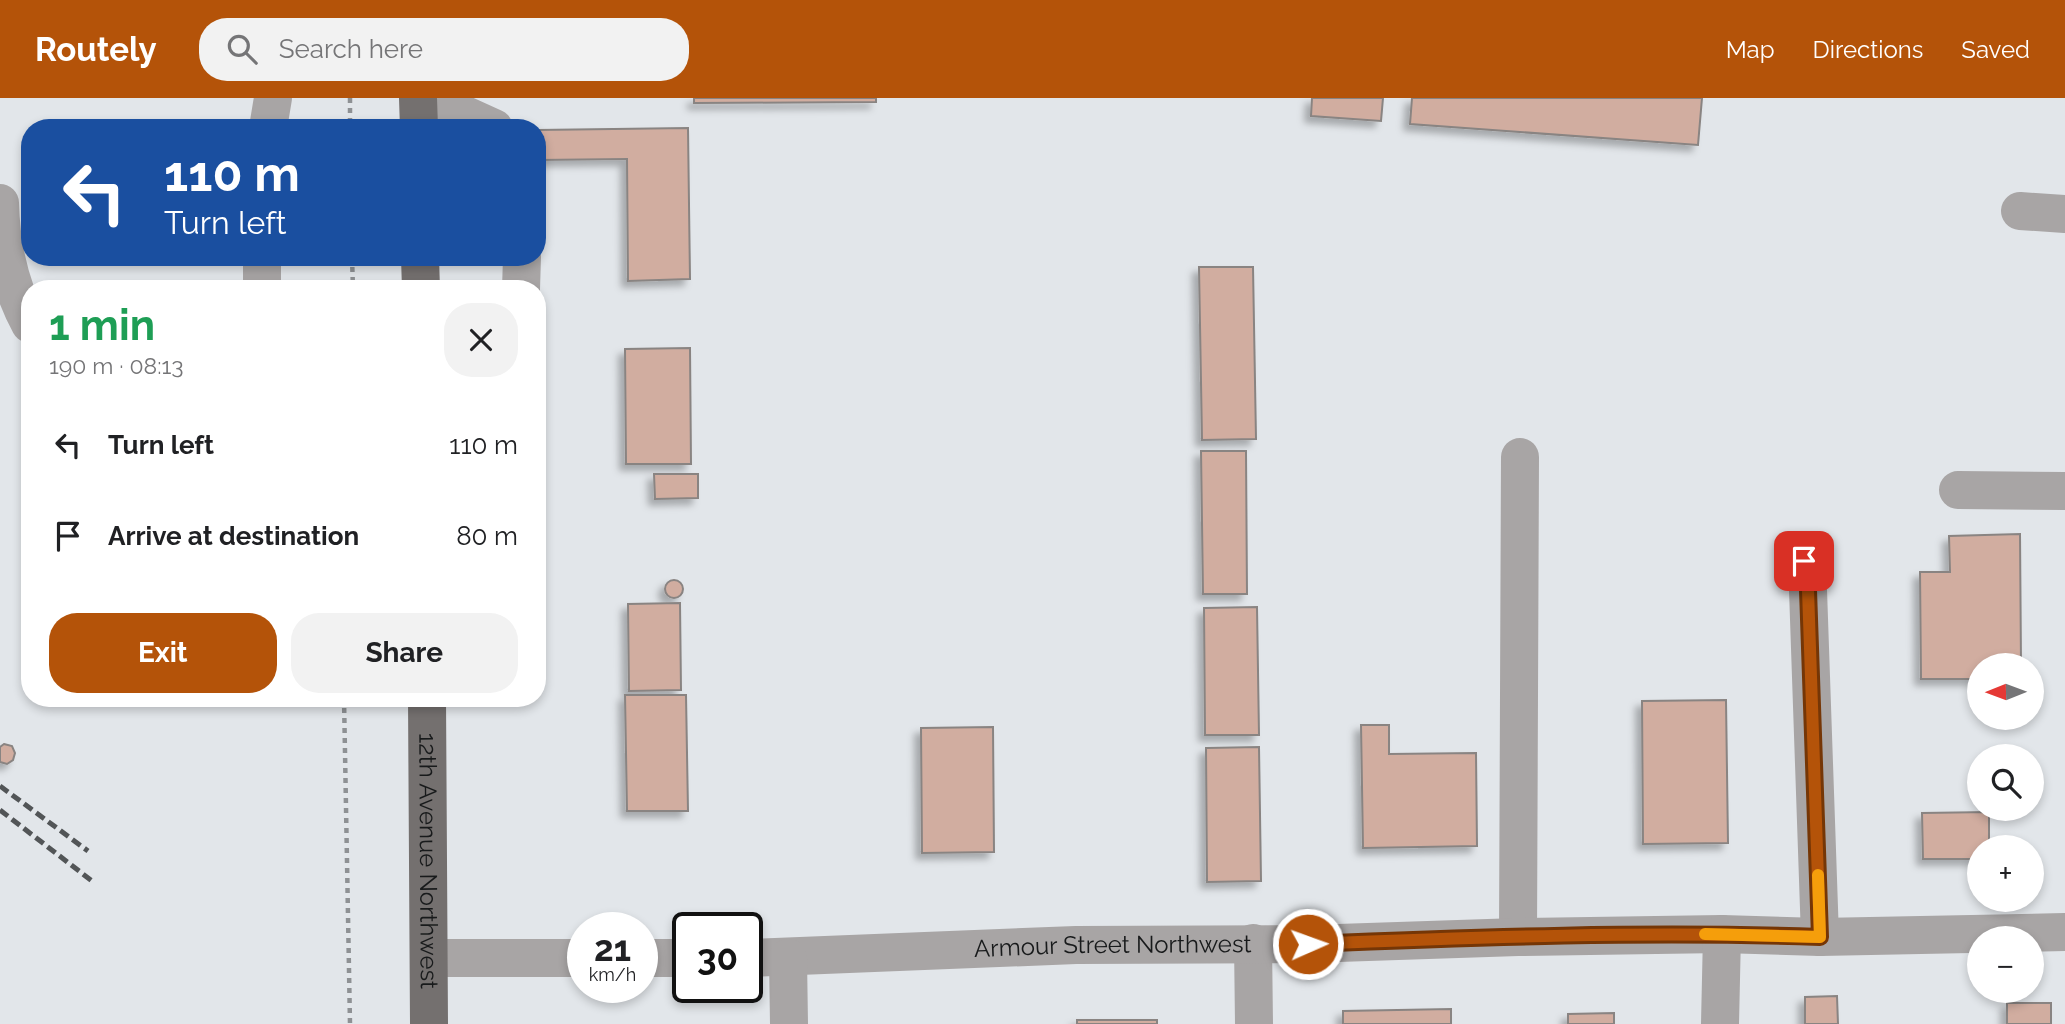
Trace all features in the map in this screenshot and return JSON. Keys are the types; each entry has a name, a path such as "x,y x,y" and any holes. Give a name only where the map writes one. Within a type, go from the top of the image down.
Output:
{"main road":[{"name":"12th Avenue Northwest","path":"427,707 429,1024"}],"street":[{"path":"270,119 273,98"},
{"path":"419,114 463,114 474,119"},
{"path":"0,203 1,236 21,308"},
{"path":"2020,212 2065,214"},
{"path":"1518,937 1520,457"},
{"path":"1958,490 2065,491"},
{"path":"1804,561 1808,590 1820,937"},
{"name":"Armour Street Northwest","path":"763,958 1076,945 1308,944 1722,934 1820,937 2065,932"},
{"path":"1720,1024 1722,934"},
{"path":"1253,943 1254,1024"},
{"path":"430,958 567,958"},
{"path":"788,958 789,1024"}],"path":[{"path":"350,98 350,119"},
{"path":"344,707 350,1024"}],"building":[{"path":"694,98 876,98 876,102 694,103"},
{"path":"1312,98 1383,98 1381,121 1311,116"},
{"path":"1412,98 1702,98 1698,145 1410,124"},
{"path":"688,128 690,279 628,281 627,159 546,160 546,130"},
{"path":"1199,267 1253,267 1256,439 1202,440"},
{"path":"690,348 691,464 626,464 625,349"},
{"path":"1201,451 1246,451 1247,594 1203,594"},
{"path":"654,474 698,474 698,498 655,499"},
{"path":"2020,534 2021,653 1967,653 1967,679 1921,679 1920,572 1950,572 1949,536"},
{"path":"674,580 680,583 683,589 680,595 674,598 668,595 665,589 668,583"},
{"path":"680,603 681,690 629,691 628,604"},
{"path":"1257,607 1259,735 1205,735 1204,608"},
{"path":"625,695 686,695 688,811 627,811"},
{"path":"1726,700 1728,843 1643,844 1642,701"},
{"path":"1361,725 1389,725 1389,754 1476,753 1477,846 1363,848"},
{"path":"993,727 994,852 922,853 921,728"},
{"path":"4,744 12,746 15,753 13,760 7,764 0,762 0,747"},
{"path":"1259,747 1261,881 1207,882 1206,748"},
{"path":"1967,812 1967,821 1989,821 1989,835 1967,835 1967,859 1923,859 1922,813"},
{"path":"1837,996 1838,1024 1805,1024 1805,997"},
{"path":"2007,1003 2051,1003 2051,1024 2007,1024"},
{"path":"1451,1009 1451,1024 1343,1024 1343,1011"},
{"path":"1614,1013 1614,1024 1568,1024 1568,1014"},
{"path":"1077,1020 1157,1020 1157,1024 1077,1024"}],"railway":[{"path":"0,786 88,851"},
{"path":"0,810 92,881"}],"slow traffic":[{"path":"1705,934 1820,937 1818,875"}],"route":[{"path":"1308,944 1722,934 1820,937 1808,590 1804,561"}]}
